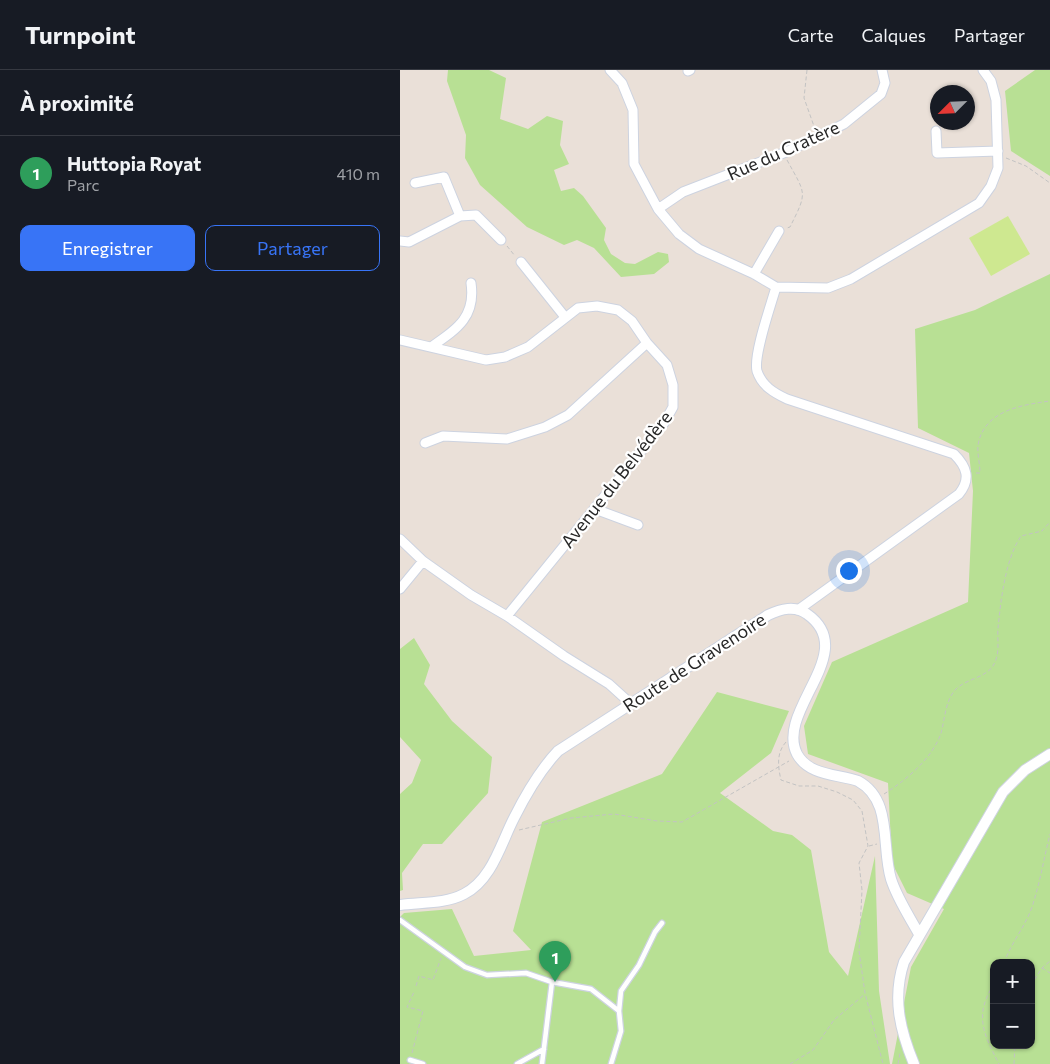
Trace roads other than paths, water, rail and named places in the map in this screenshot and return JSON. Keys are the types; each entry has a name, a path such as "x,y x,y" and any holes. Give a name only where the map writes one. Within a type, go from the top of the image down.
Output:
{"street":[{"path":"610,70 622,83 633,110 634,164 658,209 678,234 699,249 754,274 776,287 828,288 851,279 979,203 990,186 998,168 996,100 991,81 983,70"},
{"name":"Rue du Cratère","path":"658,209 682,192 783,154 844,124 880,94 885,83 882,70"},
{"path":"936,131 937,153 998,154"},
{"path":"415,183 444,177 460,216"},
{"path":"400,241 409,242 460,216 476,215 501,240"},
{"path":"754,274 779,231"},
{"path":"521,262 565,317"},
{"path":"430,347 458,328 473,300 471,282"},
{"path":"776,287 757,356 757,370 764,383 773,393 787,400 954,454 964,464 967,475 965,486 959,494 798,610 812,617 820,626 826,644 824,658 799,715 793,735 798,756 806,764 819,771 858,781 877,799 882,812 891,881 919,934"},
{"name":"Avenue du Belvédère","path":"400,340 486,360 505,357 528,347 578,308 597,306 618,310 632,321 647,343 667,365 673,385 673,407 664,423 507,616"},
{"path":"425,443 443,436 507,439 545,427 568,415 647,343"},
{"path":"595,509 638,525"},
{"path":"400,539 423,561 471,595 507,616 564,656 609,684 630,703"},
{"path":"400,589 423,561"},
{"name":"Route de Gravenoire","path":"400,905 447,900 467,893 487,872 530,786 550,760 571,742 768,615 785,609 798,610"},
{"path":"914,1064 900,1027 898,999 904,962 1003,792 1025,770 1050,754"}],"lane":[{"path":"400,920 443,953 465,967 487,975 526,973 552,982 591,989 618,1011"},
{"path":"611,1064 621,1031 618,1011 621,991 639,965 655,932 662,923"},
{"path":"542,1064 552,982"},
{"path":"517,1064 544,1049"},
{"path":"410,1060 423,1064"}],"place":[{"name":"Huttopia Royat","path":"555,982"}]}
